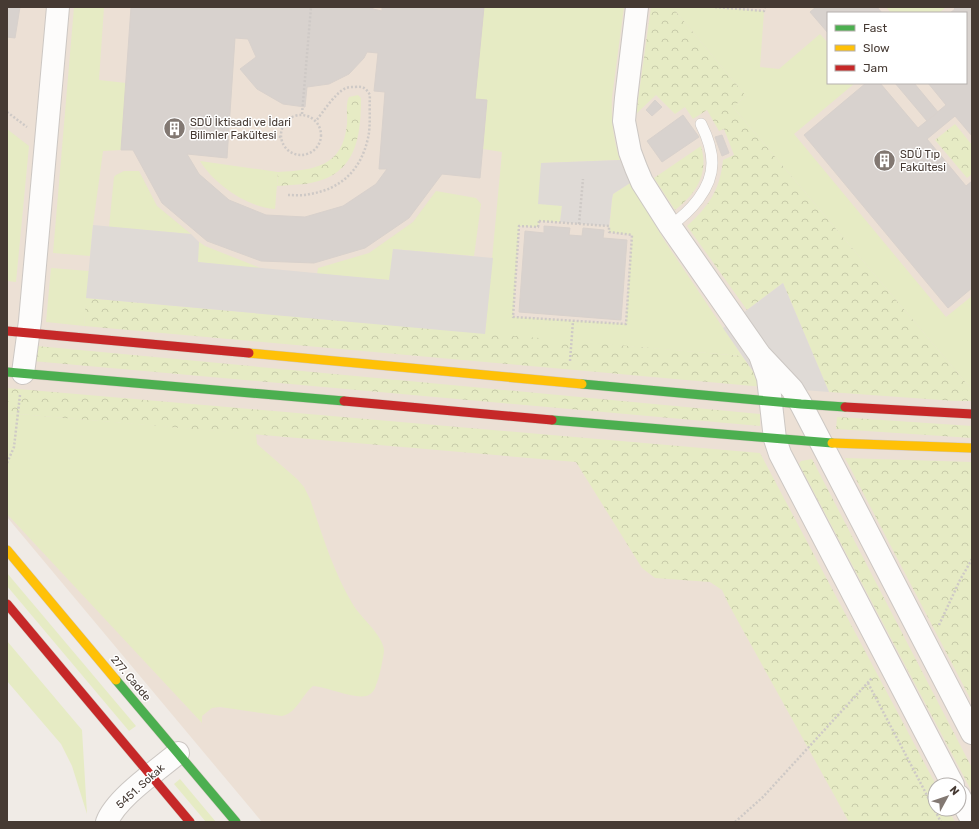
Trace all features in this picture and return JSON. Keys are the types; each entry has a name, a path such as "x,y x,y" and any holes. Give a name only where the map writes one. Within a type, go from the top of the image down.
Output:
{"street":[{"path":"58,7 28,333 15,373 822,443 972,448"},
{"path":"637,7 624,110 626,133 630,152 642,182 670,226 760,355 783,379 801,404 972,733"},
{"path":"7,331 801,404 972,414"},
{"path":"760,355 768,378 775,439 780,454 950,777"},
{"name":"277. Cadde","path":"7,550 236,822"},
{"path":"7,604 190,822"},
{"name":"5451. Sokak","path":"107,822 110,815 120,802 178,753"},
{"path":"967,811 972,820"}],"lane":[{"path":"670,226 681,218 695,204 708,182 712,162 707,138 701,124"}],"path":[{"path":"302,114 311,7"},
{"path":"715,7 764,11 765,7"},
{"path":"288,195 309,195 321,192 347,179 355,169 362,156 368,138 370,95 368,91 365,87 361,86 347,88 341,91 316,121"},
{"path":"302,114 316,121 321,130 321,136 317,148 312,152 299,155 292,153 287,149 281,137 281,130 284,123 289,118 302,114"},
{"path":"247,133 281,137"},
{"path":"579,224 583,179"},
{"path":"539,221 579,224 609,226 609,232 632,235 626,324 513,317 519,226 538,227 539,221"},
{"path":"570,362 573,321"},
{"path":"7,463 14,447 15,373"},
{"path":"939,626 960,580 972,559"},
{"path":"735,822 764,798 868,683 887,659"},
{"path":"868,683 940,822"}],"shaded area":[{"path":"7,7 972,7 972,822 262,822 7,517"},
{"path":"620,160 630,183 613,194 609,226 560,222 562,206 538,204 541,163"},
{"path":"93,225 191,234 199,242 198,262 389,280 393,249 493,258 485,334 86,298"},
{"path":"783,283 829,392 764,387 723,328"}],"green space":[{"path":"74,7 104,7 99,80 126,83 121,150 103,151 90,256 53,253"},
{"path":"484,7 624,7 612,97 612,121 620,160 541,163 562,206 560,222 539,221 538,227 519,226 513,317 626,324 632,235 609,232 613,194 630,183 666,243 742,356 485,334 502,152 483,149 487,100 475,99"},
{"path":"651,7 672,7 746,96 733,107 972,390 972,401 829,392 783,283 747,310 687,226 712,197 719,180 723,160 734,155 724,129 719,131 707,110 693,119 685,107 675,114 656,95 636,114"},
{"path":"672,7 715,7 764,11 760,67 779,69 820,34 827,42 827,84 854,84 794,134 946,317 972,296 972,390 733,107 746,96"},
{"path":"886,7 945,8 940,12 890,12"},
{"path":"358,95 361,98 359,129 352,154 345,165 335,174 322,180 305,184 277,186 278,172 303,170 315,167 333,158 340,149 344,138 347,124 347,103 349,97"},
{"path":"955,124 972,145 972,174 967,178 935,140"},
{"path":"7,129 29,146 16,282 7,281"},
{"path":"701,146 703,165 699,182 689,197 675,210 654,178"},
{"path":"200,161 278,172 275,209 254,204 233,193 214,178"},
{"path":"124,171 139,171 157,206 191,234 109,227 114,177"},
{"path":"436,191 476,198 481,204 474,256 393,249 390,280 317,274 318,268 369,253 413,222"},
{"path":"199,242 205,246 263,269 197,262"},
{"path":"51,268 89,271 84,326 46,322"},
{"path":"86,298 742,356 764,387 84,326"},
{"path":"37,346 760,414 760,426 32,361"},
{"path":"7,388 760,453 932,777 927,777 927,817 952,817 955,822 849,822 722,590 710,582 655,578 642,568 576,462 7,413"},
{"path":"7,413 256,434 257,444 304,487 345,591 355,608 380,638 383,644 384,650 379,678 374,690 368,695 355,696 313,686 295,708 282,716 220,707 212,708 202,716 202,723 7,514"},
{"path":"837,417 972,426 972,438 836,429"},
{"path":"845,458 972,462 972,702"},
{"path":"812,459 972,768 972,792 967,783 967,777 964,777 799,464 801,461"},
{"path":"7,573 136,726 129,731 7,586"},
{"path":"7,641 82,730 87,814 72,766 61,744 7,681"},
{"path":"180,779 216,822 206,822 174,784"}],"building":[{"path":"7,7 20,7 15,38 7,37"},
{"name":"SDÜ İktisadi ve İdari Bilimler Fakültesi","path":"131,7 372,7 373,9 382,11 382,7 484,7 475,99 487,100 480,178 442,174 409,218 365,248 314,263 261,261 207,241 162,203 133,150 121,150","holes":["235,38 248,39 256,57 240,69 257,89 283,104 305,107 307,87 329,84 349,74 364,58 367,52 378,53 374,91 385,92 379,169 387,169 376,184 343,206 305,217 266,215 229,200 199,174 187,154 227,158"]},
{"path":"816,7 877,7 881,12 827,12 827,32 810,12"},
{"name":"SDÜ Tıp Fakültesi","path":"953,7 972,7 972,136 955,116 927,139 966,186 972,181 972,288 948,308 804,135 865,84 881,84 918,128 946,105 929,84 967,84 967,12 951,12 955,9"},
{"path":"896,84 915,84 938,112 927,121"},
{"path":"655,100 662,107 652,116 646,110"},
{"path":"683,115 699,137 662,162 647,141"},
{"path":"722,135 729,153 722,156 715,137"},
{"path":"544,226 570,228 569,235 582,236 583,228 604,230 603,238 627,240 621,320 519,312 525,231 544,233"}],"traffic: fast":[{"path":"7,372 344,401"},
{"path":"582,384 845,407"},
{"path":"552,420 832,443"},
{"path":"116,680 236,822"}],"traffic: slow":[{"path":"249,353 582,384"},
{"path":"832,443 972,448"},
{"path":"7,550 116,680"}],"traffic: jam":[{"path":"7,331 249,353"},
{"path":"344,401 552,420"},
{"path":"845,407 972,414"},
{"path":"7,604 190,822"}],"place":[{"name":"SDÜ İktisadi ve İdari Bilimler Fakültesi","path":"175,128"},
{"name":"SDÜ Tıp Fakültesi","path":"885,160"}]}
